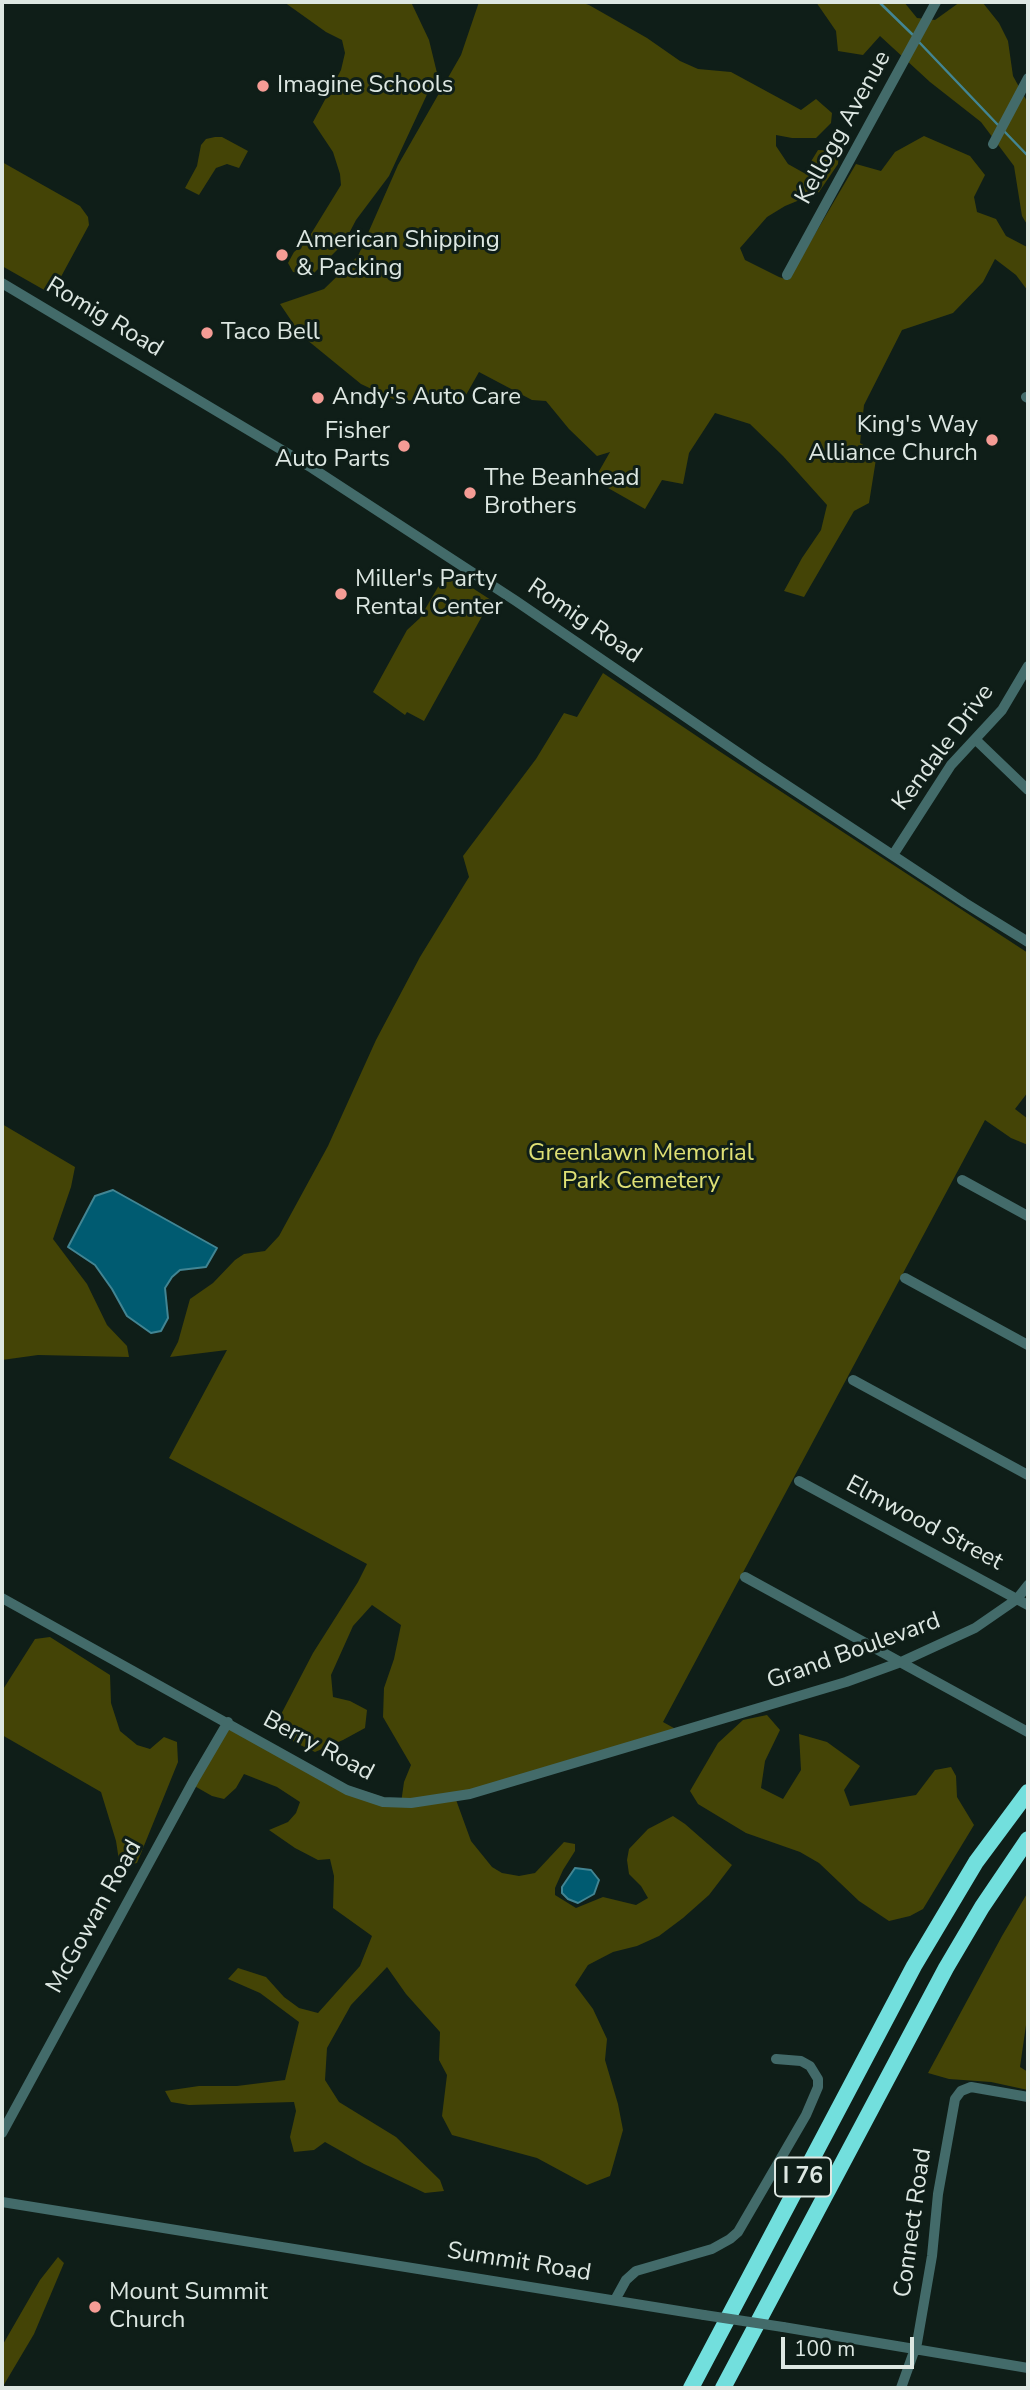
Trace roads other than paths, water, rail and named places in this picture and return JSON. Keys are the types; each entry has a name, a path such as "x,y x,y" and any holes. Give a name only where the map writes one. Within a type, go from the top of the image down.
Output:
{"highway":[{"name":"I 76","path":"691,2388 914,1966 976,1862 1028,1792"},
{"name":"I 76","path":"723,2388 946,1968 982,1907 1028,1839"}],"street":[{"name":"Kellogg Avenue","path":"788,275 936,2"},
{"path":"996,139 1028,78"},
{"name":"Romig Road","path":"2,283 312,468 527,608 716,738 1028,942"},
{"name":"Kendale Drive","path":"893,855 951,765 1002,710 1028,666"},
{"path":"976,740 1028,790"},
{"path":"962,1180 1028,1216"},
{"path":"905,1278 1028,1345"},
{"path":"853,1380 1028,1475"},
{"name":"Elmwood Street","path":"799,1481 1028,1605"},
{"path":"745,1577 1028,1732"},
{"name":"Grand Boulevard","path":"681,1732 846,1682 901,1662 975,1628 1017,1598 1028,1584"},
{"name":"Berry Road","path":"2,1598 346,1790 373,1800 392,1803 425,1802 470,1794 681,1732"},
{"name":"McGowan Road","path":"2,2133 228,1722"},
{"path":"615,2300 626,2280 636,2270 712,2249 738,2232 806,2115 818,2087 815,2071 810,2066 801,2061 776,2059"},
{"name":"Connect Road","path":"901,2388 914,2350 932,2256 938,2194 954,2104 961,2091 971,2087 1028,2097"},
{"name":"Summit Road","path":"2,2203 1028,2368"}],"water":[{"path":"113,1190 217,1248 206,1267 180,1270 172,1277 165,1288 168,1318 161,1331 151,1333 127,1316 95,1265 68,1247 95,1196"},
{"path":"575,1868 591,1870 599,1880 594,1894 578,1903 562,1893 562,1887"}],"waterway":[{"path":"879,2 914,36"},
{"path":"918,41 998,125"},
{"path":"1003,130 1028,156"}],"place":[{"name":"Imagine Schools","path":"263,86"},
{"name":"American Shipping & Packing","path":"282,255"},
{"name":"Taco Bell","path":"207,333"},
{"name":"Andy's Auto Care","path":"318,398"},
{"name":"King's Way Alliance Church","path":"992,440"},
{"name":"Fisher Auto Parts","path":"404,446"},
{"name":"The Beanhead Brothers","path":"470,493"},
{"name":"Miller's Party Rental Center","path":"341,594"},
{"name":"Mount Summit Church","path":"95,2307"}],"park label":[{"name":"Greenlawn Memorial Park Cemetery","path":"641,1168"}]}
